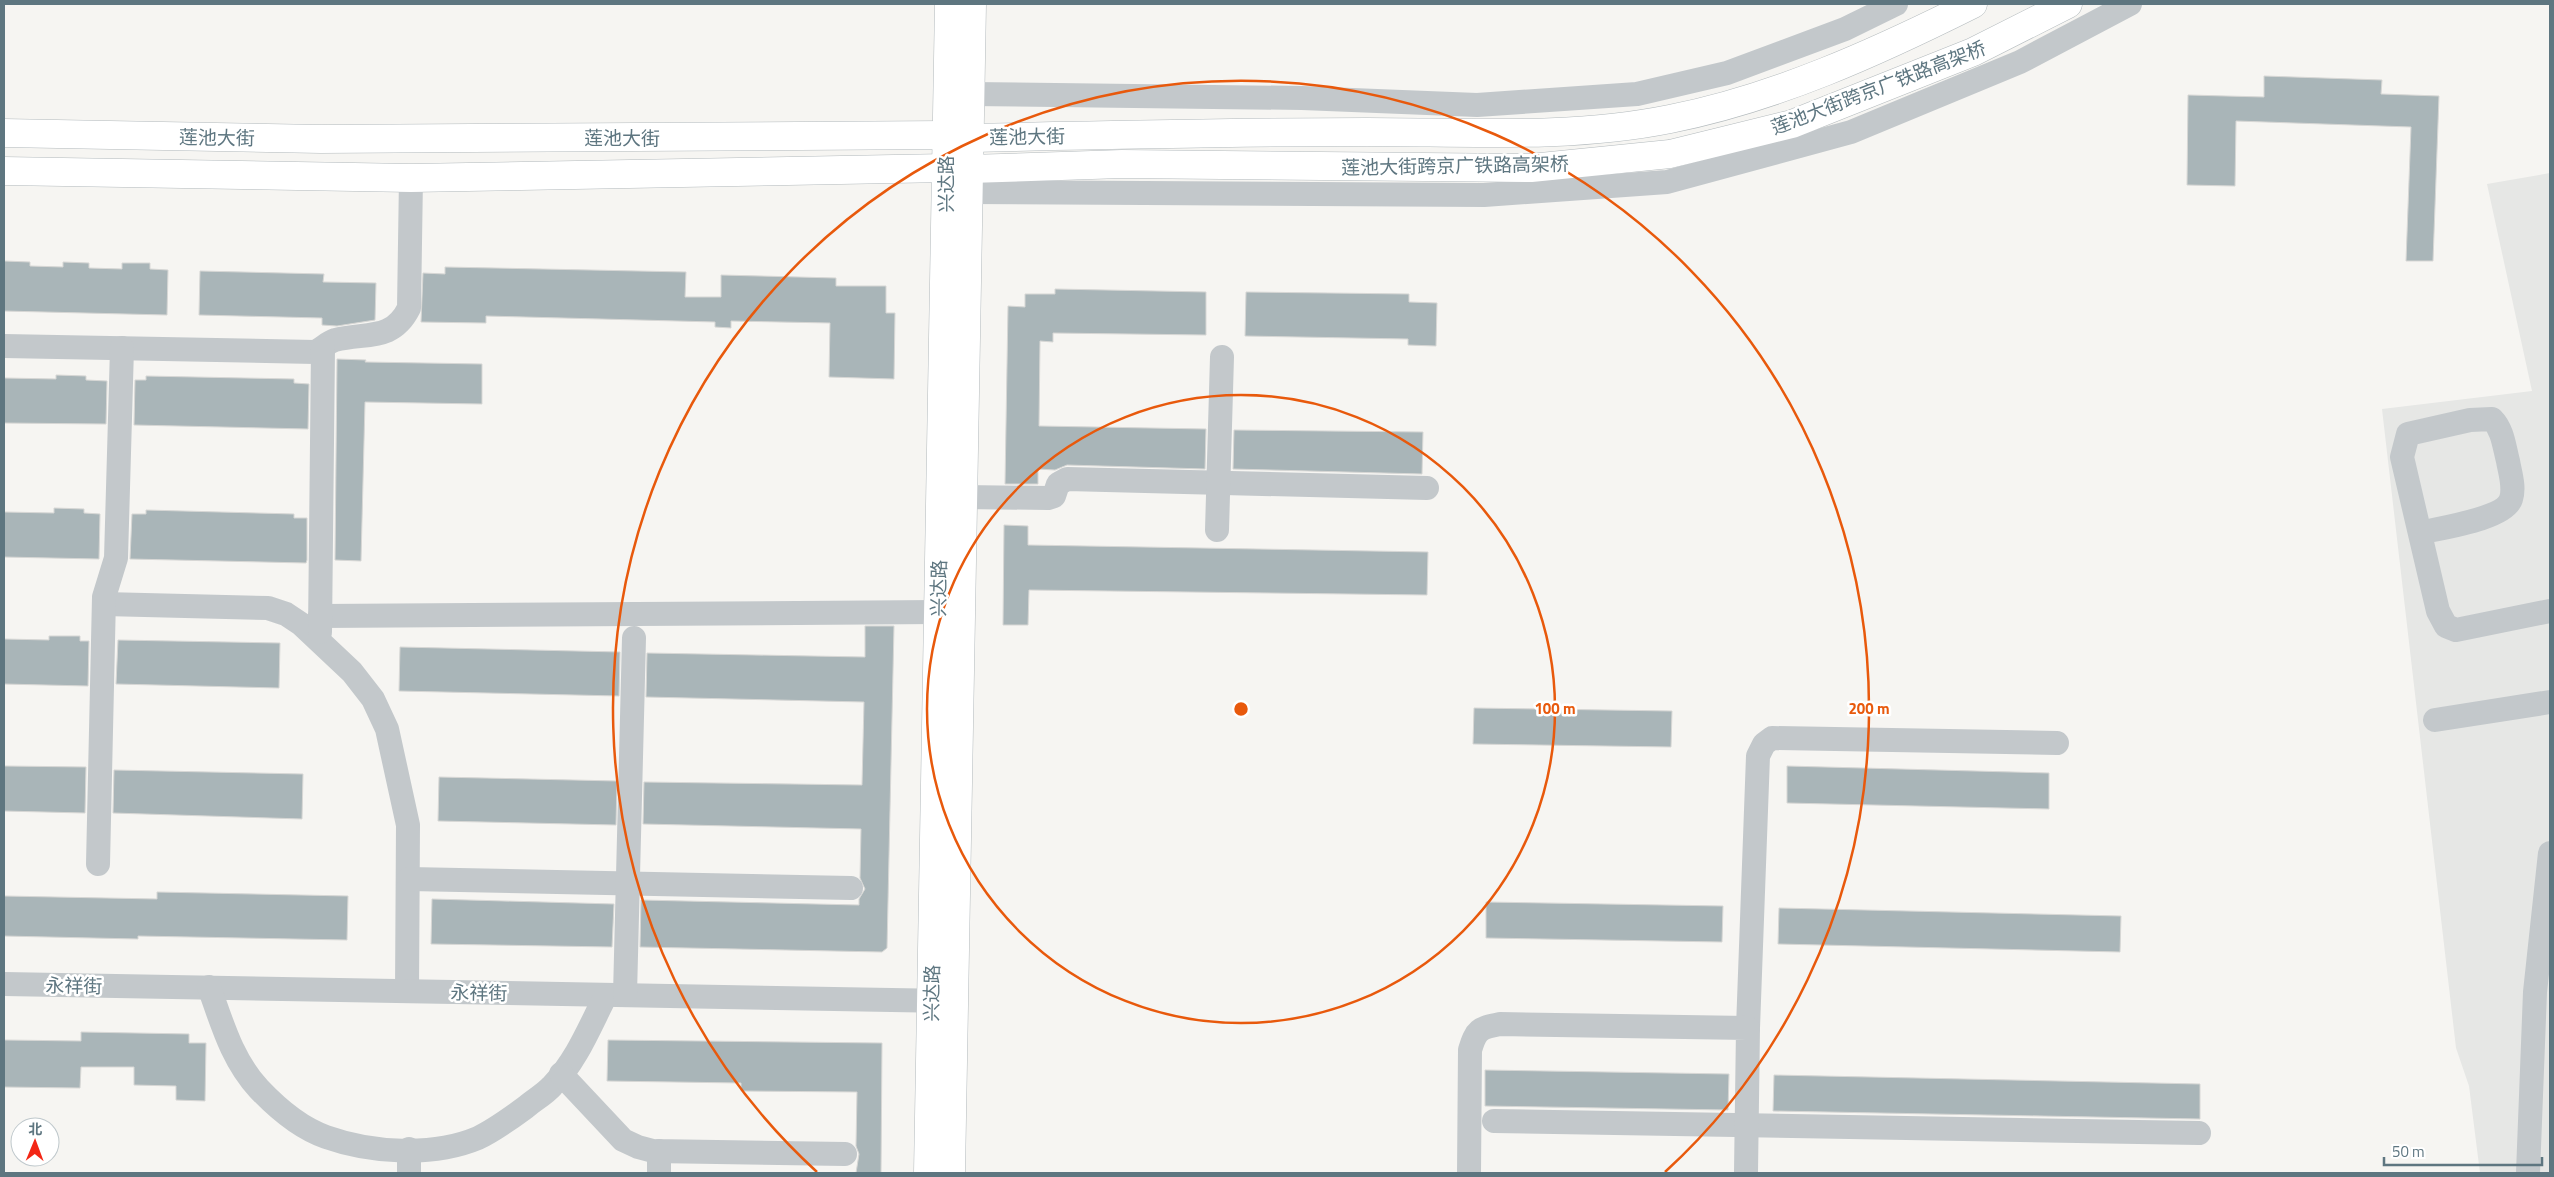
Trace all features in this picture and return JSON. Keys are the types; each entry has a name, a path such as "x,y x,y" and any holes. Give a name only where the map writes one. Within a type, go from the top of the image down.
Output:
{"main road":[{"name":"兴达路","path":"928,1173 943,1001 963,497 961,176 949,4"},
{"name":"兴达路","path":"957,136 970,94 972,4"},
{"name":"莲池大街跨京广铁路高架桥","path":"1240,132 1568,132 1670,119 1761,95 1892,44 1973,4"},
{"name":"莲池大街跨京广铁路高架桥","path":"1232,164 1531,168 1670,154 1792,124 1973,52 2068,4"},
{"name":"莲池大街","path":"4,134 321,139 957,136 1240,132"},
{"name":"莲池大街","path":"4,171 411,178 961,176 1122,164 1232,164"},
{"name":"兴达路","path":"952,1173 943,1001 938,612 961,176"}],"street":[{"path":"970,94 1302,98 1477,104 1637,94 1727,73 1845,29 1896,4"},
{"path":"961,176 1484,195 1667,182 1851,132 2020,62 2130,4"},
{"path":"4,346 315,352 332,340 390,331 403,321 409,308 411,178"},
{"path":"98,864 104,604 116,558 122,348"},
{"path":"320,641 323,348"},
{"path":"1217,530 1222,358"},
{"path":"2420,533 2489,516 2503,509 2511,500 2510,471 2500,426 2492,419 2470,420 2408,434 2402,456 2438,611 2446,626 2456,630 2550,611"},
{"path":"963,497 1048,498 1054,496 1058,484 1067,479 1427,488"},
{"path":"104,604 268,608 294,619 352,672 368,692 387,729 408,825 407,991"},
{"path":"320,616 938,612"},
{"path":"209,988 238,1061 258,1088 291,1119 324,1137 362,1147 443,1148 478,1138 508,1120 552,1086 576,1055 616,995 628,884 634,638"},
{"path":"2435,720 2550,702"},
{"path":"1746,1172 1748,1028 1758,756 1764,744 1772,738 2057,743"},
{"path":"2528,1173 2535,992 2550,853"},
{"path":"409,879 851,888"},
{"name":"永祥街","path":"4,984 943,1001"},
{"path":"1469,1173 1470,1050 1474,1037 1481,1028 1500,1024 1748,1028"},
{"path":"561,1074 624,1140 638,1147 659,1162 845,1154"},
{"path":"1494,1121 2199,1133"},
{"path":"409,1149 409,1173"}],"shaded area":[{"path":"2550,173 2550,1173 2480,1173 2469,1086 2456,1048 2382,409 2532,391 2487,184"}],"building":[{"path":"2264,76 2382,80 2381,94 2439,96 2433,261 2406,261 2411,127 2236,121 2235,186 2187,185 2188,95 2264,97"},
{"path":"4,261 30,262 30,266 63,267 63,262 89,263 89,268 122,269 122,263 150,263 150,269 168,270 167,315 4,311"},
{"path":"445,267 686,272 685,297 721,297 721,275 836,278 836,286 886,286 886,313 895,313 894,379 829,377 830,323 731,321 731,328 715,327 715,322 486,316 486,323 421,322 423,273 445,274"},
{"path":"200,271 324,274 323,282 376,283 375,320 337,326 322,325 322,318 199,315"},
{"path":"1055,289 1206,292 1206,335 1053,333 1053,342 1040,341 1039,426 1206,429 1205,469 1067,465 1055,470 1038,469 1038,484 1005,484 1008,306 1025,307 1025,294 1055,294"},
{"path":"1246,292 1409,294 1409,302 1437,303 1436,346 1408,345 1408,339 1245,336"},
{"path":"337,359 366,360 365,362 482,364 482,404 365,402 361,561 335,560"},
{"path":"56,375 86,376 86,380 107,381 106,424 4,423 4,378 56,379"},
{"path":"146,376 294,379 294,383 309,384 308,429 134,425 135,380 146,380"},
{"path":"1234,430 1423,432 1422,474 1233,469"},
{"path":"54,508 84,509 84,513 100,514 99,559 4,557 4,512 54,513"},
{"path":"146,510 294,514 294,518 307,518 307,560 306,563 130,559 132,514 146,514"},
{"path":"1004,525 1028,526 1028,545 1428,552 1427,595 1029,590 1028,625 1003,625"},
{"path":"865,626 894,626 887,948 882,952 640,947 641,900 859,905 859,899 865,889 860,878 861,829 643,824 644,782 862,785 864,702 646,697 647,653 865,657"},
{"path":"49,636 80,636 80,641 89,641 88,686 4,684 4,639 49,640"},
{"path":"118,640 280,643 279,688 116,684"},
{"path":"400,647 620,652 619,696 399,691"},
{"path":"1474,708 1672,711 1671,747 1473,744"},
{"path":"4,766 86,767 85,813 4,811"},
{"path":"1787,766 2049,773 2049,809 1787,803"},
{"path":"114,770 303,774 302,819 113,813"},
{"path":"439,777 617,781 616,825 438,821"},
{"path":"157,892 348,896 347,940 138,936 138,939 4,936 4,896 157,899"},
{"path":"432,899 614,904 612,947 431,944"},
{"path":"1486,902 1723,906 1722,942 1486,938"},
{"path":"1779,908 2121,916 2120,952 1778,944"},
{"path":"81,1032 189,1034 189,1043 206,1043 205,1101 176,1100 176,1086 134,1085 134,1067 81,1067 80,1088 4,1087 4,1040 81,1041"},
{"path":"608,1040 882,1043 881,1173 856,1173 859,1154 856,1146 857,1092 741,1091 741,1083 607,1081"},
{"path":"1485,1070 1729,1074 1728,1110 1485,1106"},
{"path":"1774,1075 2200,1084 2200,1119 1773,1111"}]}
